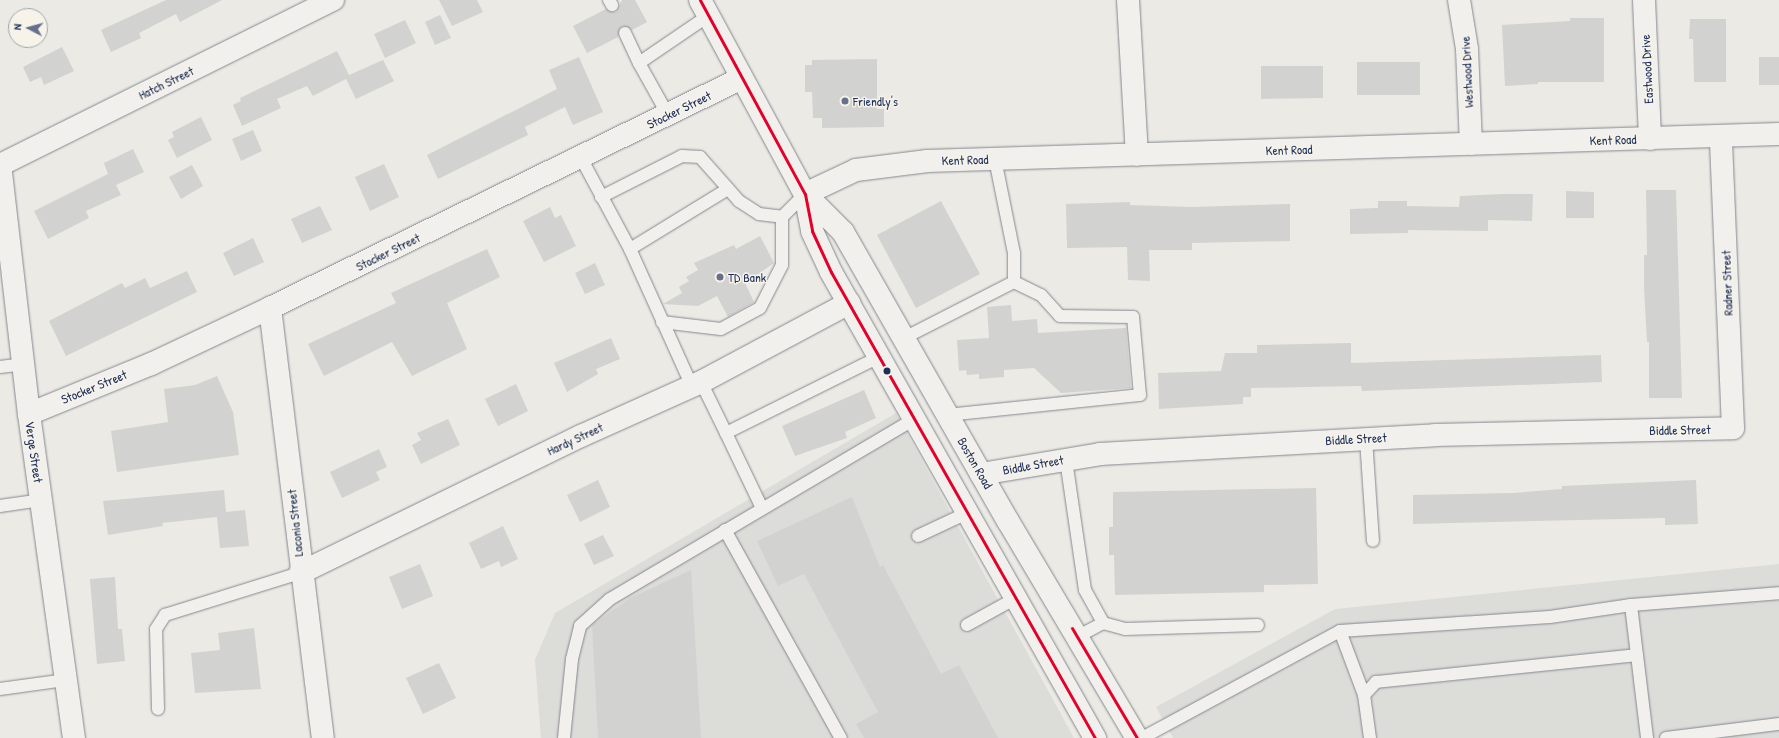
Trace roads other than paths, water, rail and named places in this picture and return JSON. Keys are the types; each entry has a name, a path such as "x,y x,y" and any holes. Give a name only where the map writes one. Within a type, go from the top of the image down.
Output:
{"street":[{"name":"Hatch Street","path":"0,165 332,0"},
{"path":"1128,0 1137,155"},
{"name":"Westwood Drive","path":"1459,0 1467,48 1471,144"},
{"name":"Eastwood Drive","path":"1644,0 1650,139"},
{"name":"Boston Road","path":"704,8 805,194 817,245 1095,738"},
{"name":"Stocker Street","path":"29,414 151,364 270,308 582,158 742,78"},
{"name":"Kent Road","path":"805,194 856,170 926,161 1779,134"},
{"name":"Radner Street","path":"1721,137 1732,428"},
{"name":"Verge Street","path":"0,165 29,414 74,738"},
{"name":"Boston Road","path":"805,194 843,232 981,474 1137,738"},
{"name":"Hardy Street","path":"300,573 581,436 696,384 849,303"},
{"name":"Laconia Street","path":"270,308 300,573 323,738"},
{"name":"Biddle Street","path":"981,474 1100,454 1366,439 1732,428"}],"lane":[{"path":"639,64 704,8"},
{"path":"625,33 639,64 668,114"},
{"path":"601,197 682,156 700,157 713,167 728,189 759,214 782,217"},
{"path":"582,158 601,197 630,249 662,322 696,384 726,433 762,508"},
{"path":"995,159 1014,253 1014,282"},
{"path":"630,249 728,189"},
{"path":"662,322 721,329 760,308 782,265 782,217 805,194"},
{"path":"904,338 1014,282"},
{"path":"948,415 1140,396 1133,318 1060,316 1041,295 1014,282"},
{"path":"726,433 879,357"},
{"path":"0,368 23,364"},
{"path":"564,738 572,659 580,626 610,599 914,419"},
{"path":"1366,439 1373,541"},
{"path":"1066,460 1084,583 1103,622 1125,629 1258,625"},
{"path":"0,506 41,500"},
{"path":"918,536 967,513"},
{"path":"725,530 841,738"},
{"path":"158,709 156,629 165,615 300,573"},
{"path":"1142,738 1340,631 1550,617 1631,605 1779,593"},
{"path":"967,625 1016,598"},
{"path":"1631,605 1647,738"},
{"path":"1077,637 1103,622"},
{"path":"1340,631 1364,695 1370,738"},
{"path":"1364,695 1376,682 1637,655"},
{"path":"0,689 66,680"},
{"path":"1666,738 1779,724"}],"place":[{"name":"Friendly's","path":"845,101"},
{"name":"TD Bank","path":"720,277"}]}
